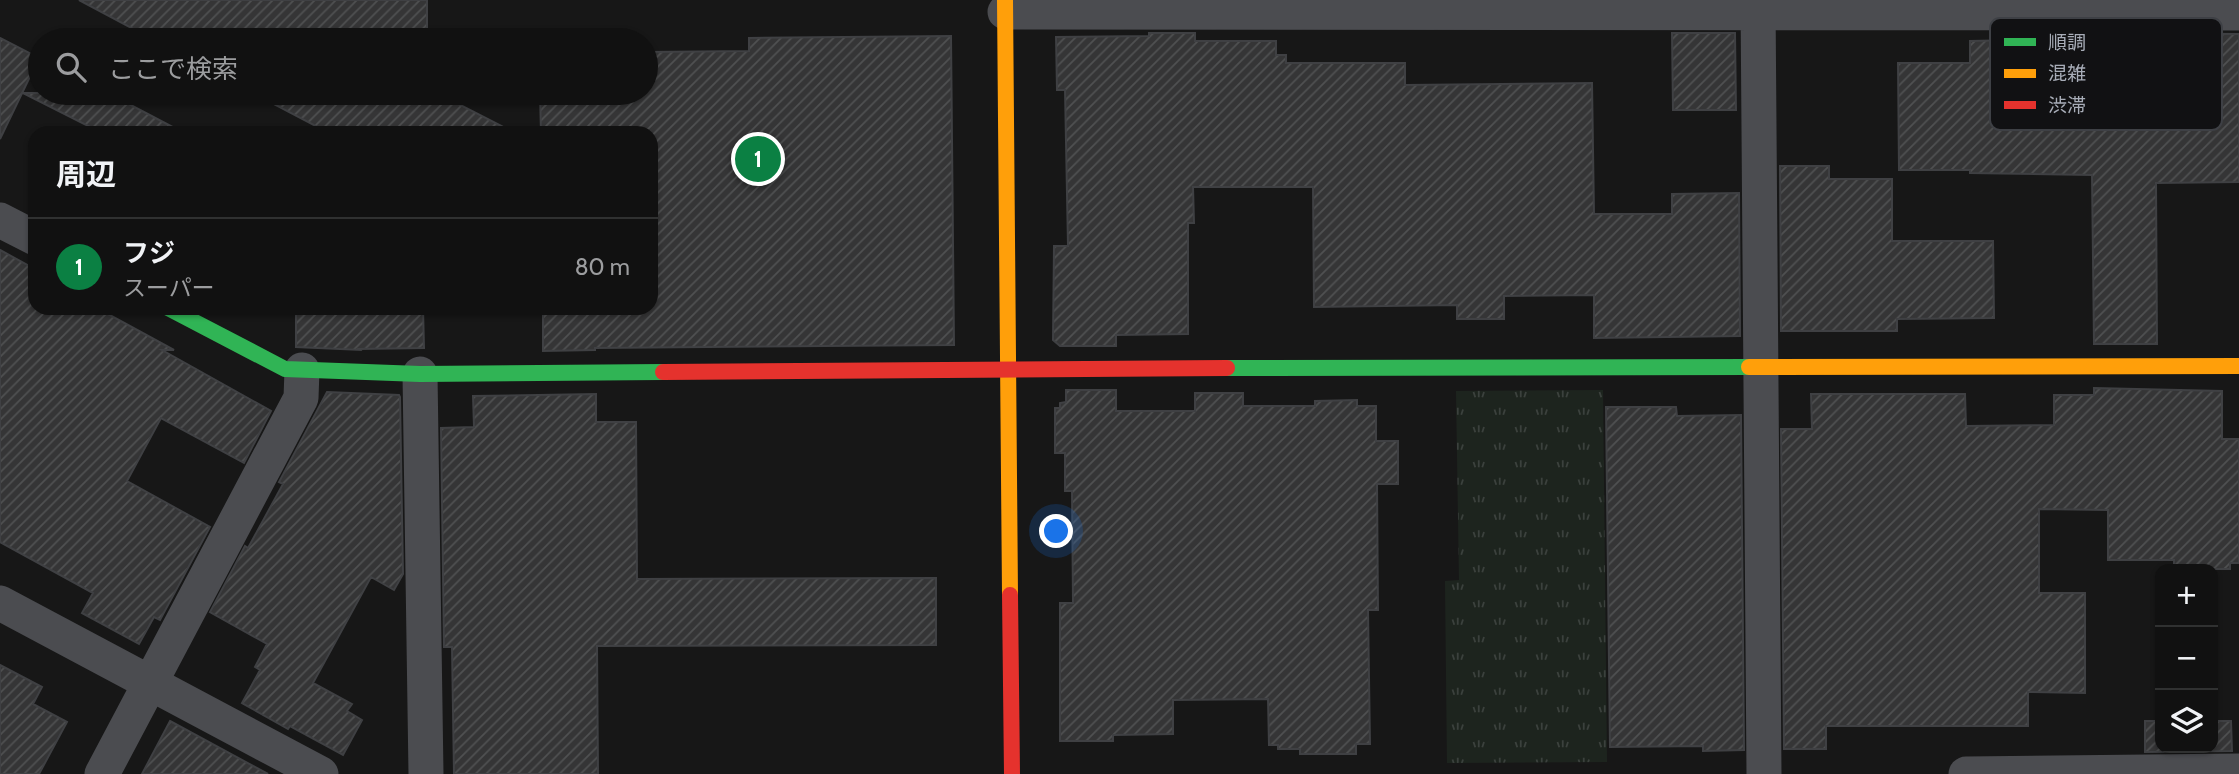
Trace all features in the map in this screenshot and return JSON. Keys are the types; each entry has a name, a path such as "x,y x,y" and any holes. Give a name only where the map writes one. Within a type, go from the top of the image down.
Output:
{"street":[{"path":"1012,774 1005,6 1952,7 2239,13"},
{"path":"1758,7 1764,774"},
{"path":"0,220 28,234"},
{"path":"181,315 285,369 420,374 1009,369 2239,366"},
{"path":"102,774 300,398 302,370"},
{"path":"420,374 426,774"},
{"path":"0,603 321,774"},
{"path":"1966,774 2239,771"}],"green space":[{"path":"1603,390 1607,762 1447,763 1445,581 1459,580 1456,391"}],"building":[{"path":"79,0 427,0 427,28 132,28"},
{"path":"1149,33 1195,33 1195,41 1276,41 1276,55 1286,55 1286,63 1405,63 1405,85 1592,83 1594,214 1672,214 1672,194 1739,193 1740,336 1594,338 1594,295 1504,296 1504,319 1457,319 1457,305 1314,307 1313,187 1193,187 1194,223 1188,223 1188,334 1116,335 1116,346 1060,346 1053,340 1054,246 1068,246 1065,90 1057,90 1056,37 1149,36"},
{"path":"1672,33 1735,33 1736,110 1673,110"},
{"path":"2222,34 2239,34 2239,182 2156,183 2157,344 2094,344 2092,175 1899,170 1898,63 1970,63 1970,41 1990,41 1990,130 2222,130"},
{"path":"951,36 954,345 595,348 543,351 543,315 658,315 658,126 541,126 540,105 658,105 658,52 749,51 749,38"},
{"path":"0,38 28,52 28,81 0,139"},
{"path":"47,105 131,105 171,126 88,126"},
{"path":"276,105 460,105 501,126 316,126"},
{"path":"1780,166 1829,166 1829,179 1892,179 1892,241 1993,241 1994,318 1897,319 1897,331 1781,331"},
{"path":"0,250 28,265 28,315 110,315 174,350 162,350 271,411 244,463 161,418 127,481 210,527 160,620 154,617 139,644 82,613 93,593 0,542"},
{"path":"296,315 423,315 424,348 360,350 296,347"},
{"path":"2094,388 2222,391 2222,439 2239,439 2239,563 2230,563 2230,569 2218,569 2218,564 2174,564 2174,560 2108,560 2108,510 2039,509 2039,593 2085,593 2085,693 2028,692 2028,726 1826,726 1826,749 1784,749 1781,429 1812,429 1811,394 1965,394 1966,426 2054,425 2054,395 2094,395"},
{"path":"1066,390 1116,390 1116,411 1195,411 1195,393 1243,393 1243,406 1315,406 1315,401 1357,400 1357,406 1376,406 1376,441 1398,441 1398,484 1377,484 1378,610 1368,610 1370,744 1356,744 1356,754 1300,754 1300,749 1278,749 1278,745 1269,745 1268,699 1173,700 1173,734 1113,735 1113,741 1060,741 1060,603 1073,603 1072,491 1065,491 1065,453 1055,453 1055,408 1060,408 1060,403 1066,402"},
{"path":"327,392 400,397 403,574 394,590 371,577 313,683 352,704 347,711 362,720 343,755 242,703 260,670 255,667 267,644 210,612 245,546 248,548 283,484 279,482"},
{"path":"596,394 596,422 636,422 637,579 936,578 936,645 597,646 598,774 454,774 452,647 444,647 441,428 474,427 473,396"},
{"path":"1606,407 1676,407 1677,416 1741,415 1744,750 1703,751 1703,746 1610,747"},
{"path":"0,665 42,687 33,704 67,722 39,774 0,774"},
{"path":"170,721 268,774 142,774"},
{"path":"2145,721 2155,721 2155,752 2145,752"},
{"path":"2218,721 2231,721 2232,751 2218,751"}],"traffic: fast":[{"path":"181,315 285,369 420,374 663,372"},
{"path":"1227,368 1749,367"}],"traffic: slow":[{"path":"1005,0 1010,595"},
{"path":"1749,367 2239,366"}],"traffic: jam":[{"path":"663,372 1227,368"},
{"path":"1010,595 1012,774"}],"place":[{"name":"フジ","path":"758,159"}]}
